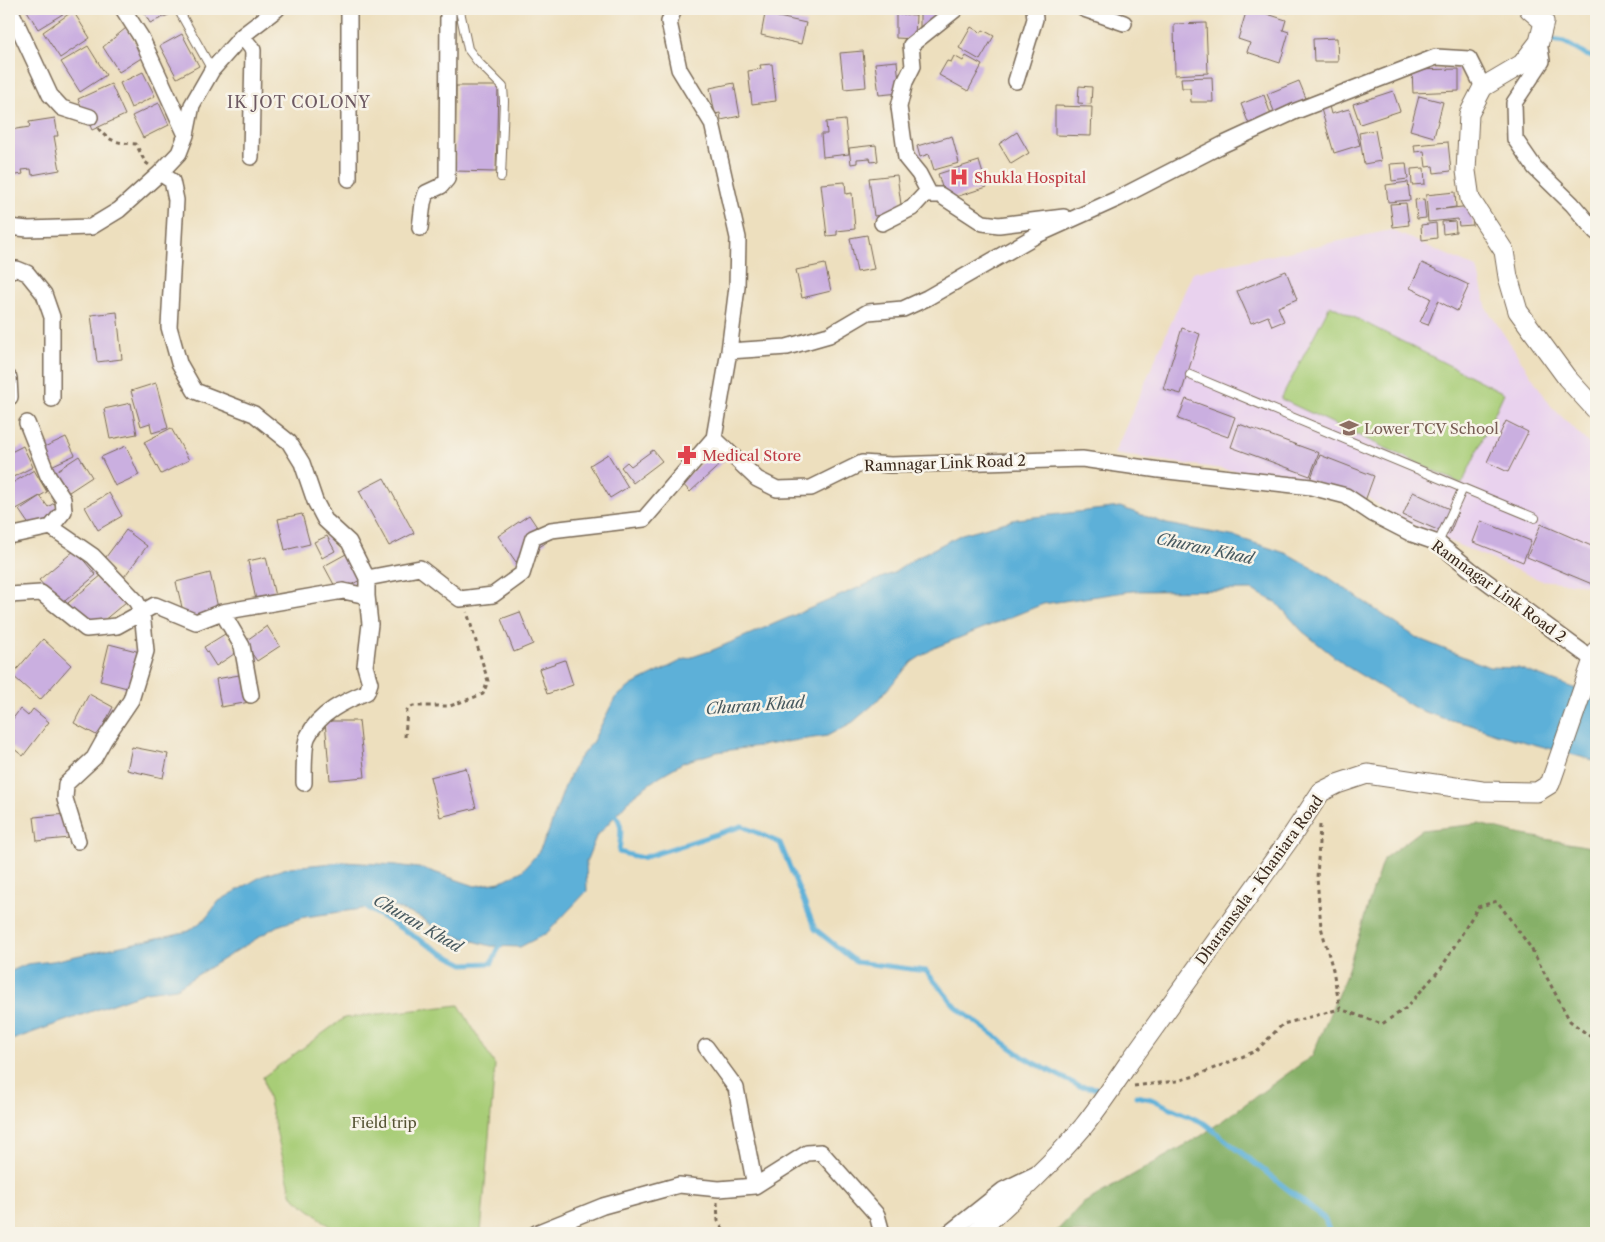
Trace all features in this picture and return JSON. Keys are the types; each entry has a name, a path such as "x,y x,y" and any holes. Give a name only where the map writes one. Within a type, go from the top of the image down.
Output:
{"street":[{"path":"10,9 50,96 62,108 90,117"},
{"path":"123,9 141,37 186,135"},
{"path":"9,227 28,229 91,227 119,210 179,153 186,135 192,105 212,70 242,36 277,9"},
{"path":"349,9 349,179"},
{"path":"420,228 422,203 426,194 441,186 447,179 448,9"},
{"path":"367,578 420,568 460,599 493,595 522,574 533,538 551,530 644,519 714,438 729,351 737,287 738,238 712,123 679,69 669,22 674,9"},
{"path":"930,195 919,174 906,158 899,107 905,82 913,66 911,46 956,9"},
{"path":"1016,81 1035,19 1034,9"},
{"path":"1084,9 1124,23"},
{"path":"1529,9 1544,22 1539,42 1542,61 1514,103 1515,139 1535,168 1572,204 1596,232"},
{"path":"242,36 253,50 250,157"},
{"path":"1539,42 1522,64 1483,87 1469,114 1466,171 1470,200 1504,251 1508,277 1518,311 1568,378 1596,410"},
{"path":"729,351 787,347 829,335 868,312 903,310 1035,236 1117,199 1222,145 1296,111 1436,57 1469,58 1483,87"},
{"path":"160,173 172,181 176,200 169,327 179,363 195,391 254,414 288,442 302,463 315,501 325,520 349,542 367,578 370,624 365,666 370,683 367,692 346,701 322,718 307,736 304,782"},
{"path":"882,224 912,208 924,195 940,196 982,223 999,224 1081,215"},
{"path":"9,270 17,269 27,273 44,294 52,317 52,399"},
{"path":"9,378 10,397"},
{"path":"9,536 51,527 64,511 63,500 48,476 27,423"},
{"name":"Ramnagar Link Road 2","path":"714,438 758,480 777,489 810,488 862,463 891,465 1082,459 1311,487 1346,496 1373,514 1412,534 1438,543 1471,570 1594,655"},
{"path":"51,527 93,556 136,601 142,612 146,651 131,700 94,758 66,784 65,798 78,840"},
{"path":"9,595 41,592 86,629 117,626 155,606 196,622 222,612 344,590 367,596"},
{"path":"222,612 242,646 251,695"},
{"name":"Dharamsala - Khaniara Road","path":"976,1233 1042,1171 1082,1127 1107,1095 1321,792 1337,784 1367,774 1482,791 1537,792 1550,784 1594,655"},
{"path":"706,1047 736,1088 756,1186"},
{"path":"536,1233 603,1206 679,1184 719,1189 756,1186 806,1153 821,1152 878,1215 882,1233"},
{"path":"949,1233 1003,1190 1042,1171"}],"lane":[{"path":"178,9 212,70"},
{"path":"458,9 468,49 502,87 504,101 501,177"},
{"path":"1190,375 1535,518"},
{"path":"1438,543 1463,488"}],"path":[{"path":"90,117 104,136 115,142 136,144 145,162 160,173"},
{"path":"405,737 407,710 413,706 450,706 482,694 488,681 467,614 460,599"},
{"path":"1320,821 1317,878 1321,927 1333,970 1340,1009"},
{"path":"1107,1095 1135,1086 1177,1081 1195,1076 1256,1051 1283,1024 1340,1009 1382,1024 1406,1008 1442,967 1478,907 1497,901 1531,948 1570,1020 1596,1041"},
{"path":"719,1189 716,1204 718,1221 726,1233"}],"shaded area":[{"name":"Lower TCV School","path":"1391,230 1477,268 1487,309 1551,406 1596,451 1596,565 1588,585 1540,580 1398,519 1366,496 1339,485 1114,454 1193,272"}],"green space":[{"path":"1330,305 1504,393 1462,484 1281,399"},
{"path":"1479,824 1518,834 1596,848 1596,1233 1055,1233 1082,1204 1201,1136 1312,1056 1346,975 1383,859 1422,830"},
{"name":"Field trip","path":"459,1005 495,1065 481,1233 339,1233 292,1196 263,1077 344,1018"}],"water":[{"path":"1120,507 1167,524 1236,537 1288,554 1325,575 1417,638 1489,667 1518,668 1596,696 1596,761 1496,734 1417,709 1346,666 1302,631 1277,603 1252,590 1132,591 1043,604 934,648 912,662 874,704 853,722 827,736 717,752 684,762 660,776 634,795 596,837 586,862 587,891 547,933 520,947 491,946 442,932 419,917 394,907 361,909 305,917 277,926 176,988 146,992 9,1041 9,972 27,964 53,961 189,931 206,918 219,901 262,876 290,867 344,862 425,869 475,886 500,882 522,871 538,853 577,761 593,741 615,698 632,685 683,660 713,650 895,572 914,559 962,534 1017,519"}],"building":[{"path":"26,9 64,9 66,12 38,29"},
{"path":"142,9 171,9 173,13 150,23"},
{"path":"782,9 802,9 801,14"},
{"path":"912,9 942,9 942,20 920,29 920,11 912,11"},
{"path":"1247,9 1286,20 1283,30 1289,32 1280,63 1247,52 1250,43 1238,39"},
{"path":"1276,9 1289,9 1288,13"},
{"path":"73,11 90,38 60,58 43,32"},
{"path":"765,14 806,23 801,44 761,35"},
{"path":"896,14 916,15 915,39 896,38"},
{"path":"1206,23 1208,73 1175,75 1174,24"},
{"path":"971,27 981,33 983,30 994,36 980,60 959,48"},
{"path":"126,28 143,57 119,72 103,47"},
{"path":"182,34 199,66 177,78 160,46"},
{"path":"1337,38 1338,62 1314,62 1313,39"},
{"path":"88,46 106,75 80,92 61,62"},
{"path":"863,51 866,87 844,89 840,53"},
{"path":"954,56 963,61 966,56 982,65 968,91 939,75 947,61 951,62"},
{"path":"897,61 900,93 879,95 875,63"},
{"path":"772,64 776,101 752,104 748,71 761,69 760,65"},
{"path":"1459,69 1459,91 1413,93 1412,70"},
{"path":"143,72 155,96 131,108 120,83"},
{"path":"1212,77 1213,102 1191,102 1190,88 1182,88 1181,78"},
{"path":"1299,81 1308,103 1276,116 1267,94"},
{"path":"734,83 740,116 721,120 720,113 715,114 710,88"},
{"path":"111,84 125,115 92,130 78,99"},
{"path":"456,86 498,86 496,172 455,171"},
{"path":"1079,86 1092,87 1091,104 1078,103"},
{"path":"1393,91 1400,111 1360,124 1353,104"},
{"path":"1264,95 1272,118 1250,127 1241,104"},
{"path":"1419,96 1443,102 1434,137 1410,130"},
{"path":"159,103 169,125 143,138 132,116"},
{"path":"1055,106 1092,107 1091,136 1055,135"},
{"path":"1329,106 1331,114 1349,109 1360,145 1334,153 1321,109"},
{"path":"55,118 58,136 54,136 60,170 32,175 31,169 22,170 23,174 9,176 9,130 30,127 29,122"},
{"path":"845,120 849,154 823,157 821,134 827,134 826,122"},
{"path":"1375,130 1381,161 1364,164 1359,133"},
{"path":"1017,132 1029,153 1011,164 999,144"},
{"path":"952,136 959,163 934,170 929,154 920,157 917,146"},
{"path":"1448,142 1451,171 1434,173 1433,166 1426,167 1424,151 1415,152 1414,145"},
{"path":"876,145 878,161 871,162 870,158 857,159 857,163 851,164 849,148"},
{"path":"979,161 987,187 946,200 938,174"},
{"path":"1406,163 1408,179 1392,181 1390,164"},
{"path":"1424,168 1425,184 1412,185 1411,169"},
{"path":"897,175 902,212 874,216 869,178"},
{"path":"845,182 846,194 852,193 855,229 837,231 837,235 827,236 821,184"},
{"path":"1408,182 1410,200 1388,202 1386,185"},
{"path":"1455,192 1456,207 1435,210 1471,206 1473,225 1459,226 1458,219 1428,222 1426,195"},
{"path":"1424,199 1426,218 1417,219 1415,200"},
{"path":"1406,203 1409,225 1393,227 1390,204"},
{"path":"1455,221 1456,232 1443,234 1442,222"},
{"path":"1436,223 1437,238 1422,240 1421,225"},
{"path":"867,235 874,269 857,272 850,238"},
{"path":"1422,263 1469,285 1457,311 1438,301 1428,325 1420,322 1431,298 1410,288"},
{"path":"825,264 831,291 802,298 796,270"},
{"path":"1286,271 1297,299 1278,307 1284,321 1272,326 1268,316 1251,323 1237,291"},
{"path":"117,312 122,359 97,362 91,315"},
{"path":"1182,328 1200,334 1181,394 1163,389"},
{"path":"156,383 168,428 152,433 150,423 141,426 131,391"},
{"path":"1186,399 1235,417 1228,437 1178,419"},
{"path":"131,403 137,434 110,439 104,409"},
{"path":"1506,421 1528,432 1508,472 1487,462"},
{"path":"1239,424 1319,453 1310,476 1231,447"},
{"path":"171,428 189,460 161,474 144,442"},
{"path":"66,437 75,455 51,466 42,448"},
{"path":"23,446 33,467 9,479 9,453"},
{"path":"126,446 139,475 115,486 101,457"},
{"path":"716,449 726,459 690,492 681,482"},
{"path":"653,450 662,461 633,483 621,467 627,462 631,466"},
{"path":"608,454 628,487 610,498 590,465"},
{"path":"1320,455 1374,476 1365,501 1310,480"},
{"path":"79,456 92,477 66,494 53,473"},
{"path":"34,470 47,492 11,512 9,508 9,485"},
{"path":"384,478 414,533 389,546 359,491"},
{"path":"1413,492 1458,513 1449,535 1403,515"},
{"path":"109,493 122,516 98,530 85,507"},
{"path":"40,496 48,507 54,503 62,513 34,532 19,510"},
{"path":"302,514 310,544 285,550 278,519"},
{"path":"529,515 547,542 516,562 498,536"},
{"path":"1481,521 1531,541 1523,562 1473,542"},
{"path":"1541,524 1596,548 1596,574 1592,584 1527,557"},
{"path":"126,530 147,546 124,577 103,561"},
{"path":"327,536 335,551 322,558 314,542"},
{"path":"75,550 96,575 60,605 39,580"},
{"path":"346,554 360,580 338,592 324,566"},
{"path":"266,557 275,596 256,600 248,561"},
{"path":"210,573 219,612 185,620 176,582"},
{"path":"102,575 126,602 91,631 68,603"},
{"path":"520,612 533,644 514,652 501,619"},
{"path":"267,626 280,646 257,661 244,642"},
{"path":"225,634 237,652 216,666 204,647"},
{"path":"43,639 71,665 40,700 12,675"},
{"path":"109,644 140,652 131,689 100,681"},
{"path":"565,660 573,685 547,694 539,669"},
{"path":"245,674 250,702 221,707 216,679"},
{"path":"89,694 113,707 98,736 74,723"},
{"path":"20,709 28,716 33,709 49,722 23,756 9,745 9,724"},
{"path":"325,721 359,721 365,777 330,780"},
{"path":"132,747 168,754 163,778 127,770"},
{"path":"466,768 476,808 440,817 430,777"},
{"path":"67,814 70,838 37,841 34,817"}],"waterway":[{"path":"1546,39 1564,42 1586,55 1596,58"},
{"path":"609,812 618,819 620,824 619,852 642,858 742,826 780,843 815,929 856,962 926,971 957,1008 1025,1058 1079,1086 1096,1088"},
{"name":"Churan Khad","path":"364,906 440,952 464,964 492,963 501,942"},
{"path":"1136,1096 1151,1099 1204,1123 1325,1219 1330,1233"}],"place":[{"name":"Shukla Hospital","path":"959,177"},
{"name":"Lower TCV School","path":"1349,428"},
{"name":"Medical Store","path":"687,455"}],"district":[{"name":"IK JOT COLONY","path":"299,102"}]}
